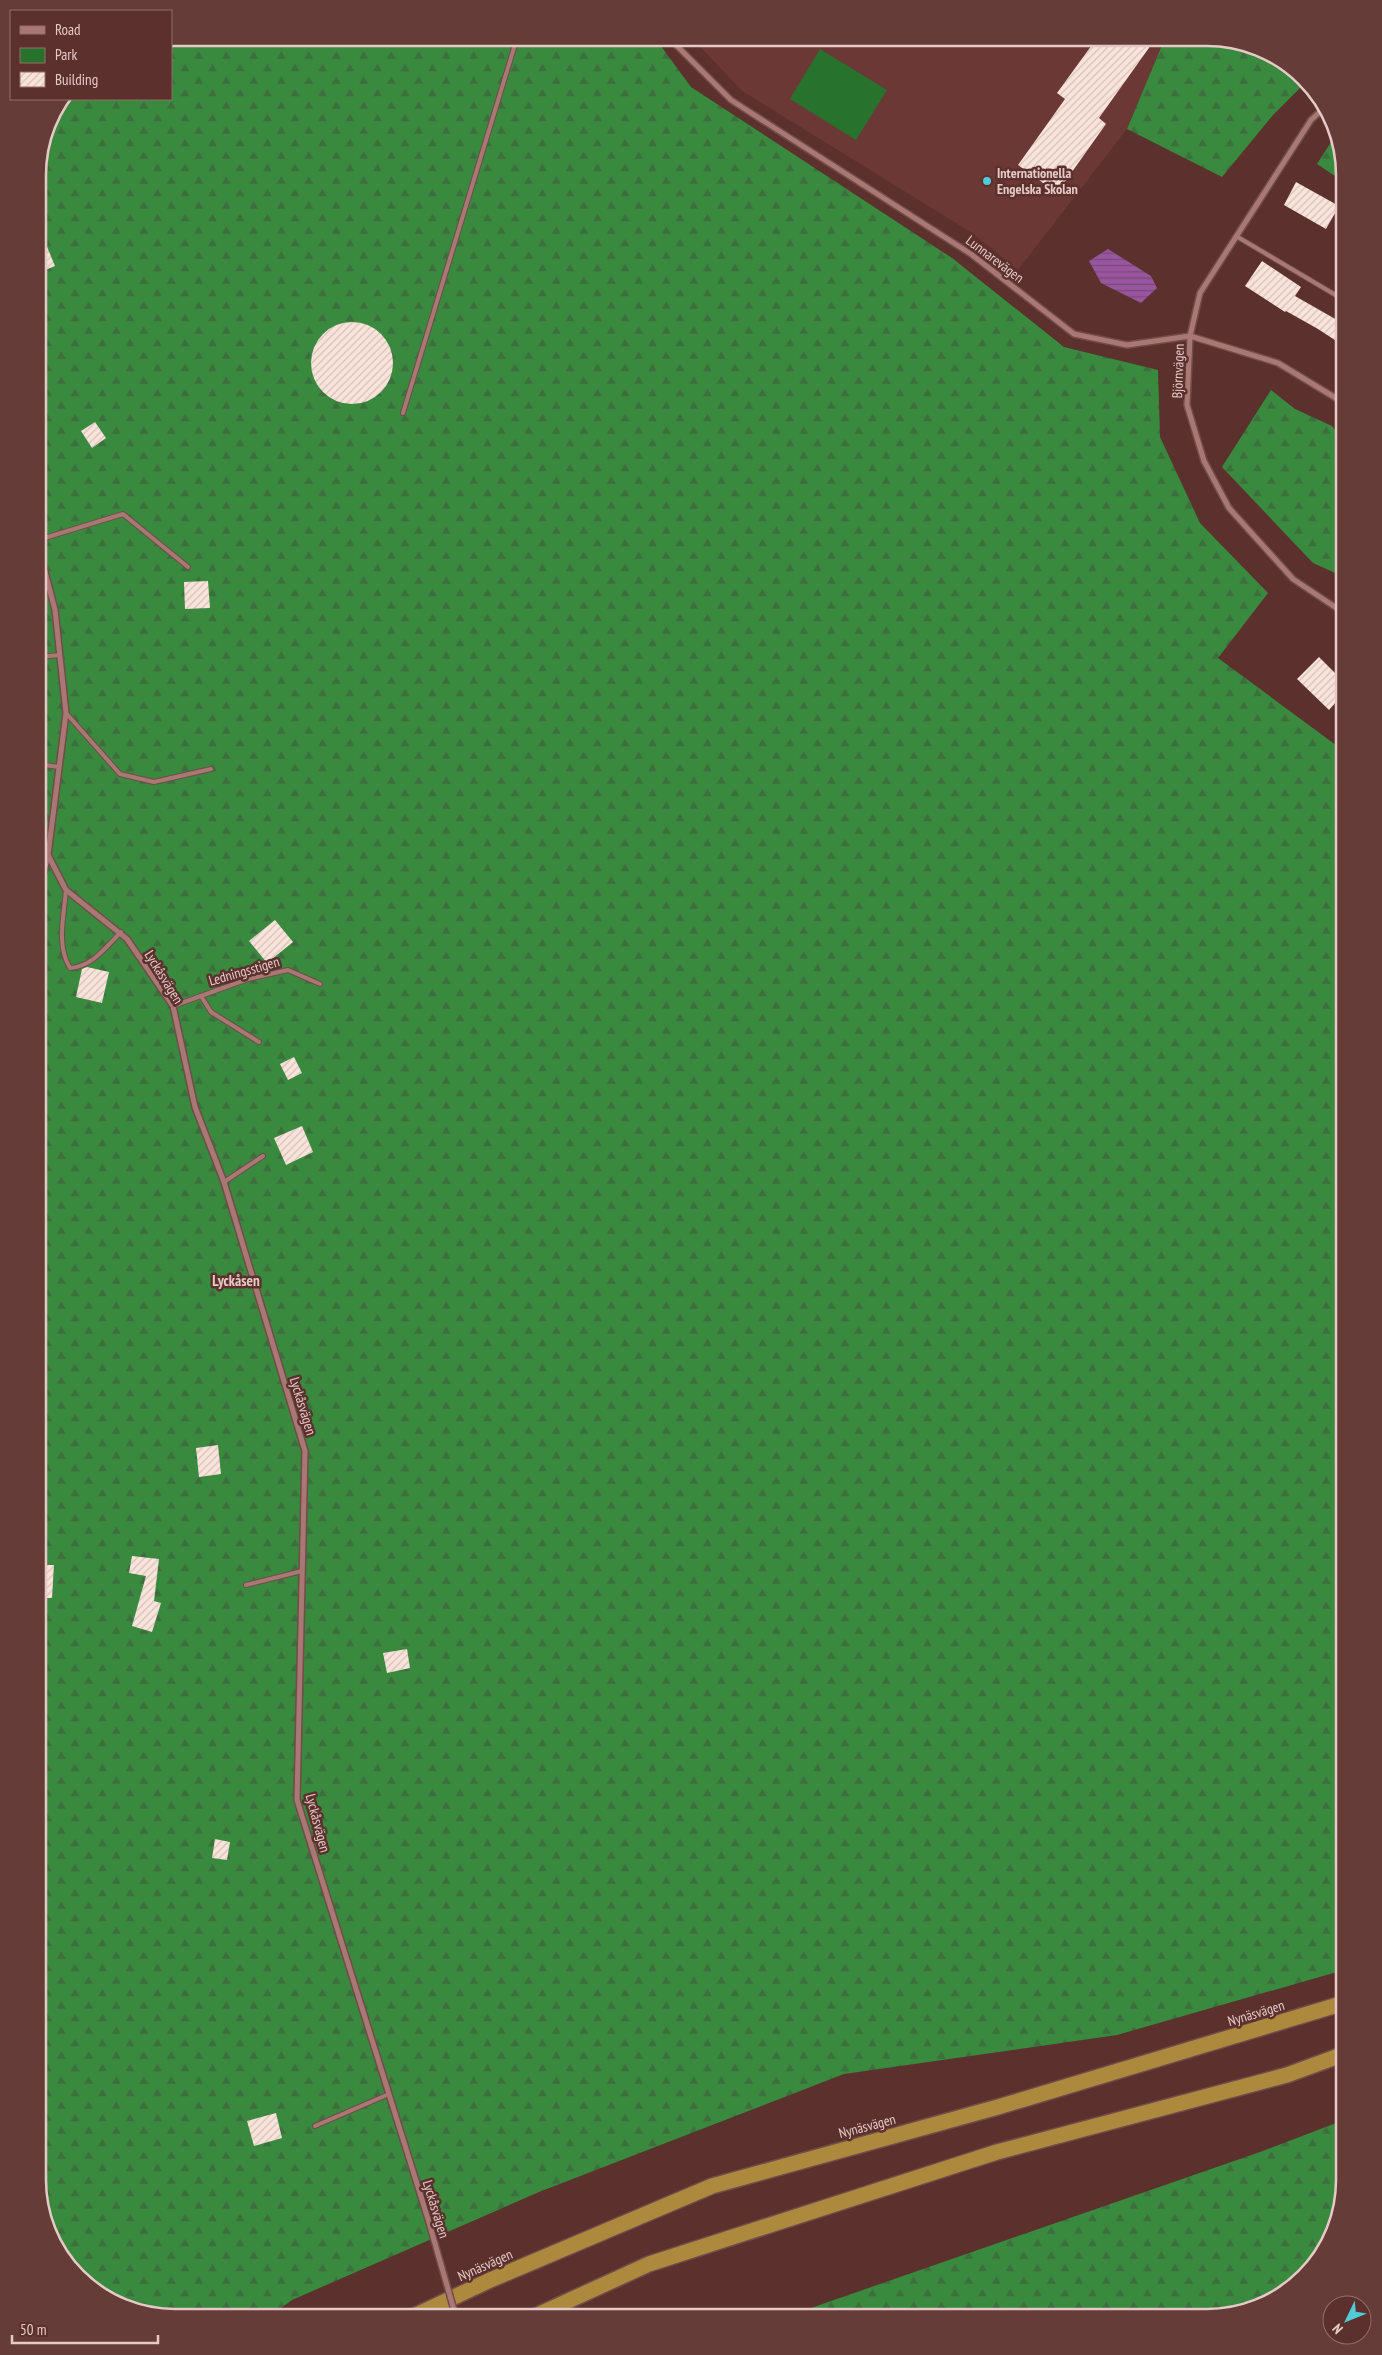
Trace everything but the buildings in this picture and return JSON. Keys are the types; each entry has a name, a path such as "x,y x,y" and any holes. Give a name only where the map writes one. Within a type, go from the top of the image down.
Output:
{"highway":[{"name":"Nynäsvägen","path":"430,2308 488,2281 712,2186 998,2107 1336,2005"},
{"path":"552,2308 649,2264 997,2152 1287,2075 1336,2057"}],"street":[{"name":"Lunnarevägen","path":"678,47 731,100 971,254 1074,334 1127,345 1190,336 1278,363 1336,399"},
{"name":"Björnvägen","path":"1319,113 1311,120 1200,293 1190,336 1187,405 1204,461 1229,508 1293,579 1336,608"},
{"path":"47,577 56,610 66,713 47,861"},
{"name":"Lyckåsvägen","path":"48,855 66,890 121,932 173,1006 195,1107 224,1182 305,1451 297,1800 428,2219 454,2308"}],"lane":[{"path":"403,412 514,47"},
{"path":"1236,236 1336,295"},
{"path":"47,537 124,514 188,567"},
{"path":"47,656 60,655"},
{"path":"66,713 120,774 154,782 211,769"},
{"path":"47,765 60,767"},
{"path":"66,890 62,943 63,956 70,968 79,967 95,959 121,932"},
{"name":"Ledningsstigen","path":"173,1006 248,979 288,970 320,984"},
{"path":"201,996 211,1012 259,1042"},
{"path":"224,1182 264,1156"},
{"path":"246,1585 302,1572"},
{"path":"315,2126 389,2094"}],"shaded area":[{"name":"Internationella Engelska Skolan","path":"700,47 1161,47 1127,129 1018,270 972,233 742,91"},
{"path":"1108,249 1151,276 1157,288 1141,303 1101,283 1089,261"}],"green space":[{"path":"172,47 662,47 691,87 952,258 1064,347 1158,370 1160,437 1200,523 1268,593 1218,658 1336,745 1336,1972 1117,2035 844,2074 539,2192 292,2300 281,2308 167,2308 134,2302 118,2295 90,2277 68,2251 53,2221 46,2180 47,167 49,150 56,126 71,100 172,100"},
{"path":"1161,47 1215,47 1248,53 1278,68 1301,87 1273,115 1222,177 1127,129"},
{"path":"820,49 887,90 856,140 790,99"},
{"path":"1331,142 1335,158 1336,177 1317,164"},
{"path":"1271,390 1295,409 1332,426 1336,431 1336,573 1313,563 1222,467"},
{"path":"1336,2123 1335,2197 1329,2221 1322,2237 1304,2265 1292,2277 1264,2295 1248,2302 1207,2309 809,2309 1260,2152"}],"place":[{"name":"Internationella Engelska Skolan","path":"987,181"}],"district":[{"name":"Lyckåsen","path":"236,1281"}]}
